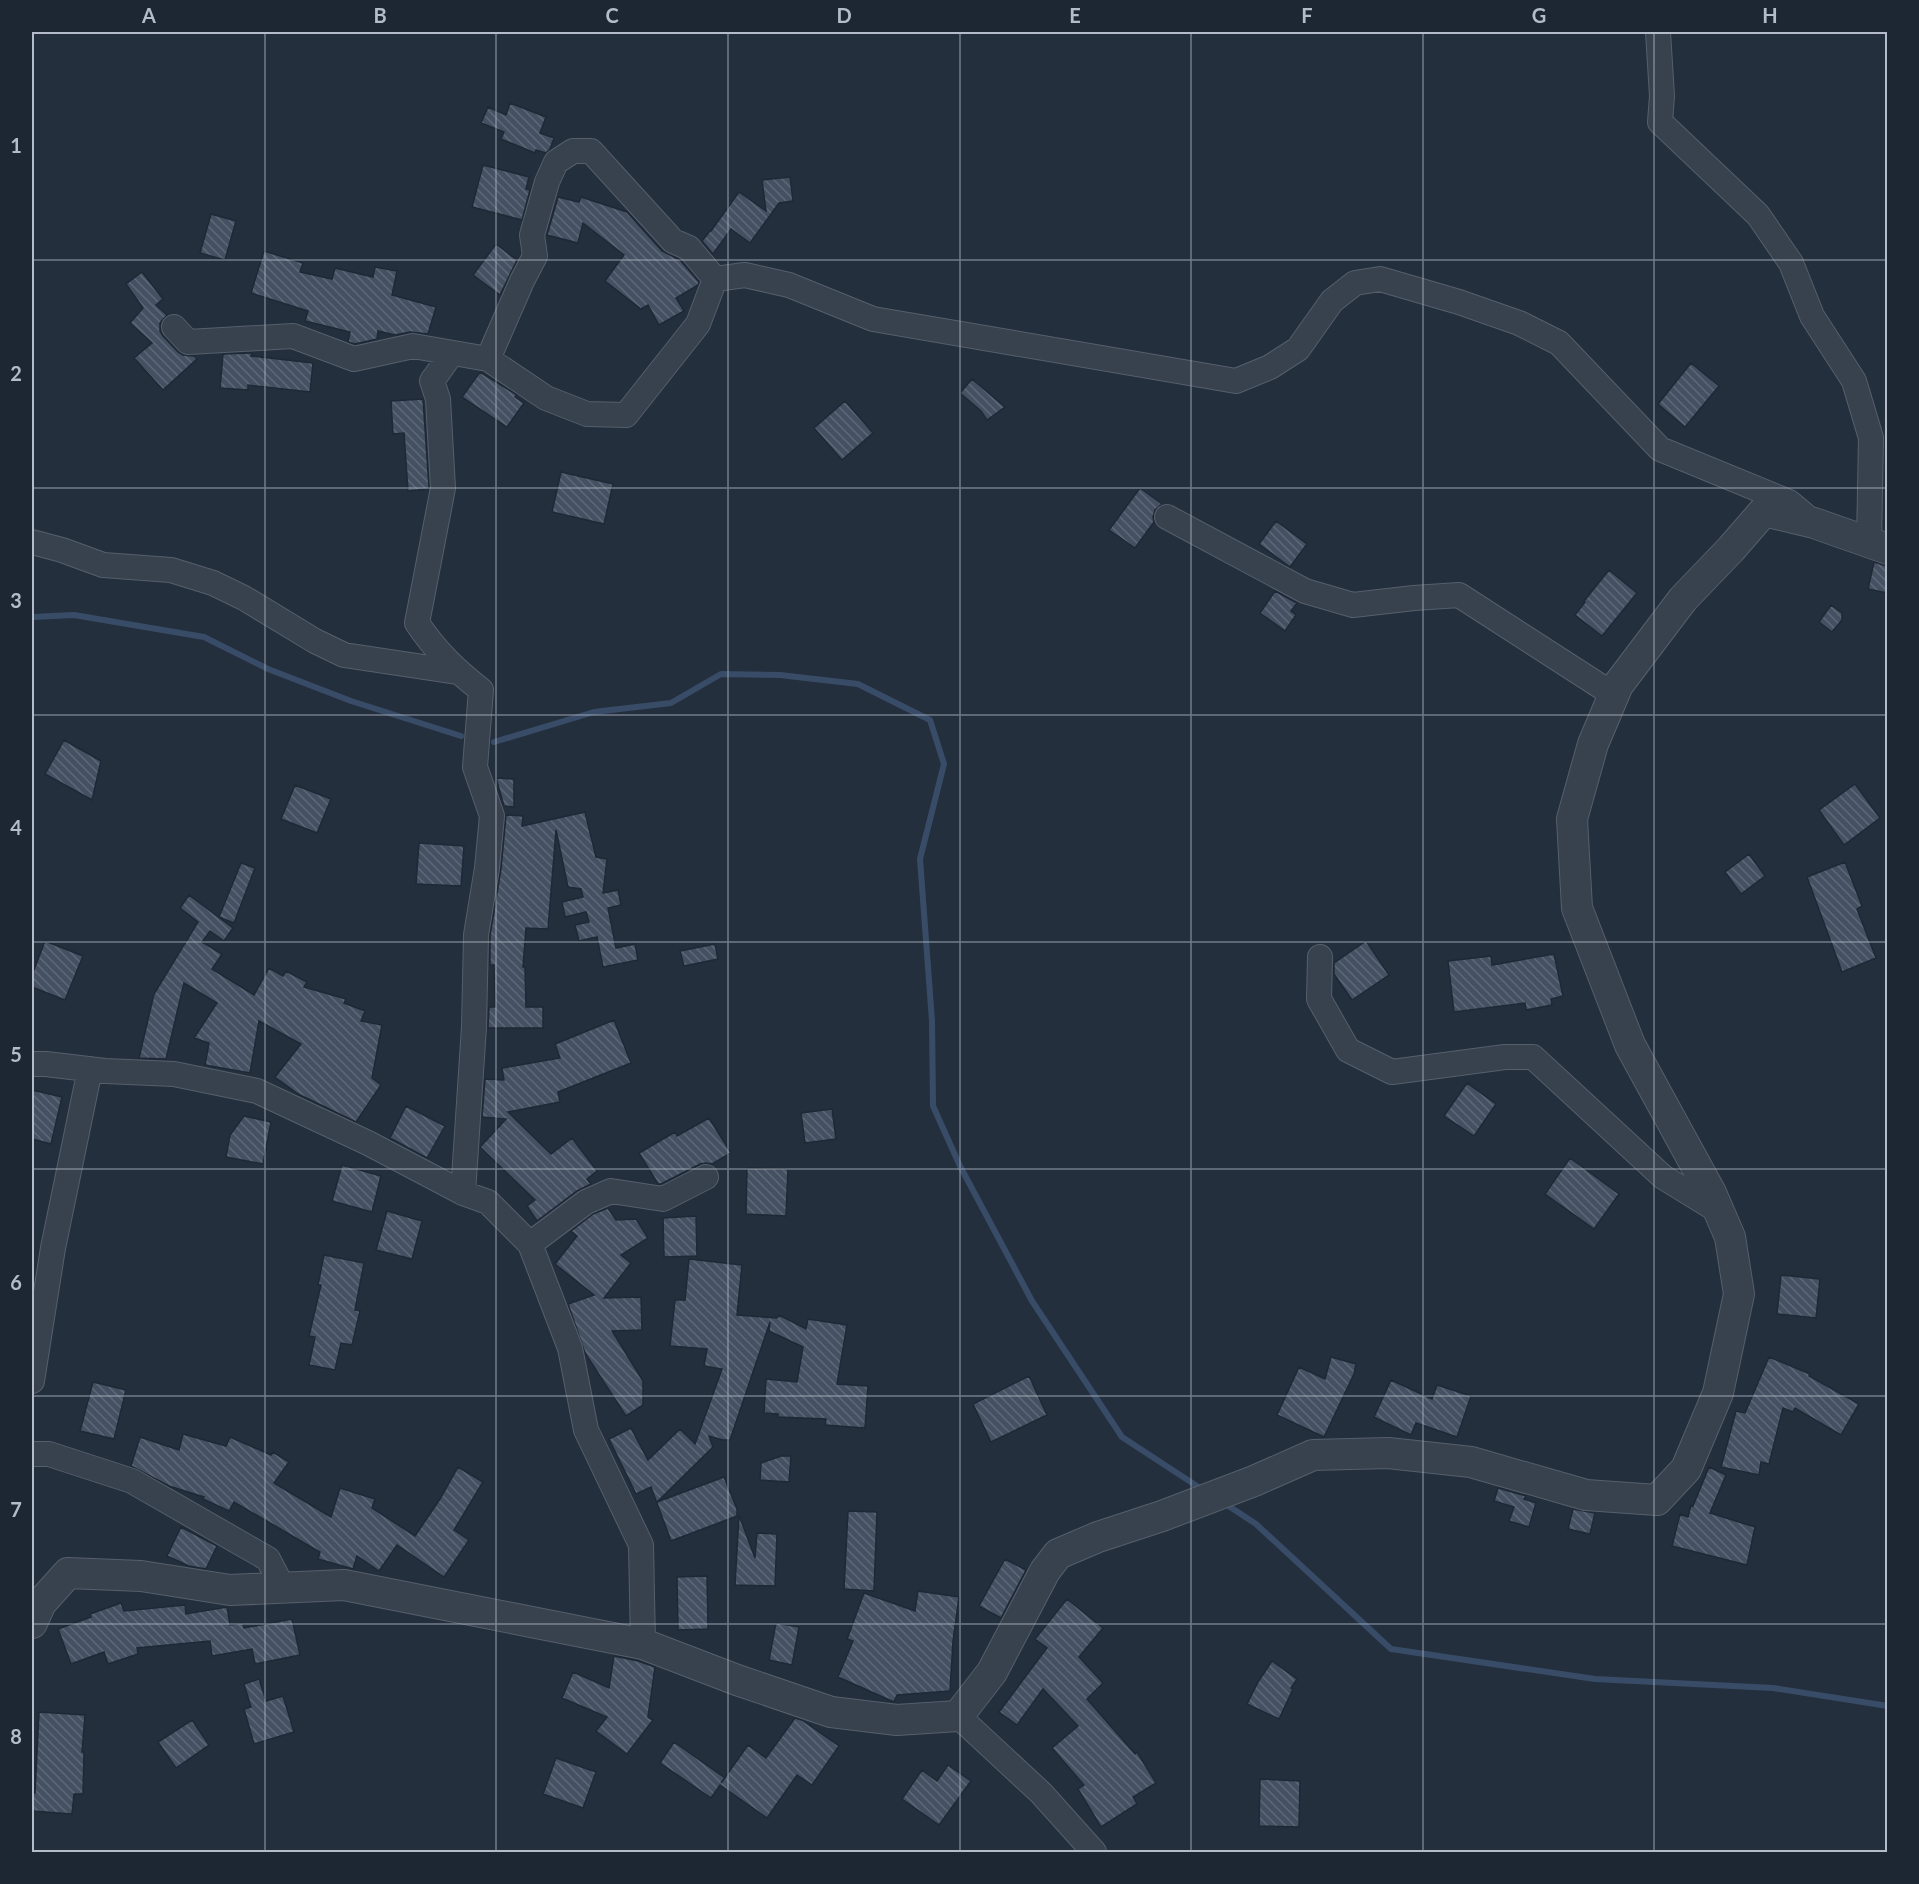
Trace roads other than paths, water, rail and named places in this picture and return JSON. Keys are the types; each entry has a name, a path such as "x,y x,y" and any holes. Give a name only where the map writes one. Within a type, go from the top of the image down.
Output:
{"street":[{"path":"958,1716 992,1672 1045,1571 1058,1554 1098,1537 1162,1516 1254,1481 1313,1455 1388,1453 1471,1462 1586,1495 1657,1500 1686,1469 1718,1393 1739,1294 1730,1237 1712,1193 1630,1045 1577,908 1572,819 1593,744 1618,685 1683,599 1764,511 1814,524 1878,545 1871,438 1854,381 1812,315 1791,262 1758,215 1660,122 1662,96 1658,32"},
{"path":"488,359 535,256 532,235 556,162 573,151 591,151 673,241 688,248 715,279"},
{"path":"715,279 745,275 789,285 873,319 1236,381 1270,367 1298,349 1332,301 1355,283 1380,279 1499,316 1559,344 1660,449 1790,502 1814,524"},
{"path":"174,327 188,342 293,336 354,359 413,346 488,359 546,398 587,414 626,415 698,324 715,279"},
{"path":"452,353 432,381 438,399 443,488 417,623 435,650 457,672 481,690 475,767 492,816 487,868 476,935 474,1027 463,1193"},
{"path":"1167,517 1305,591 1353,605 1459,595 1614,695"},
{"path":"32,542 103,565 171,570 213,584 244,598 315,641 344,655 457,672"},
{"path":"1320,957 1319,999 1348,1050 1392,1071 1505,1057 1533,1057 1663,1176 1720,1212"},
{"path":"32,1064 174,1074 256,1091 368,1143 463,1193 488,1202 530,1244 570,1348 586,1430 641,1545 643,1644"},
{"path":"32,1381 53,1248 90,1069"},
{"path":"530,1244 586,1202 611,1191 663,1199 706,1177"},
{"path":"32,1454 49,1454 132,1481 268,1560 283,1588"},
{"path":"32,1623 41,1603 68,1573 141,1576 230,1590 344,1585 643,1644 831,1712 897,1720 958,1716 1041,1792 1094,1852"}],"waterway":[{"path":"32,617 74,615 204,637 268,669 351,701 461,736"},
{"path":"494,742 594,712 671,703 721,674 780,675 858,684 930,720 944,764 920,859 932,1021 933,1106 960,1166 1032,1301 1122,1437 1203,1490"},
{"path":"1224,1503 1256,1524 1391,1649 1595,1679 1773,1688 1888,1706"}]}
